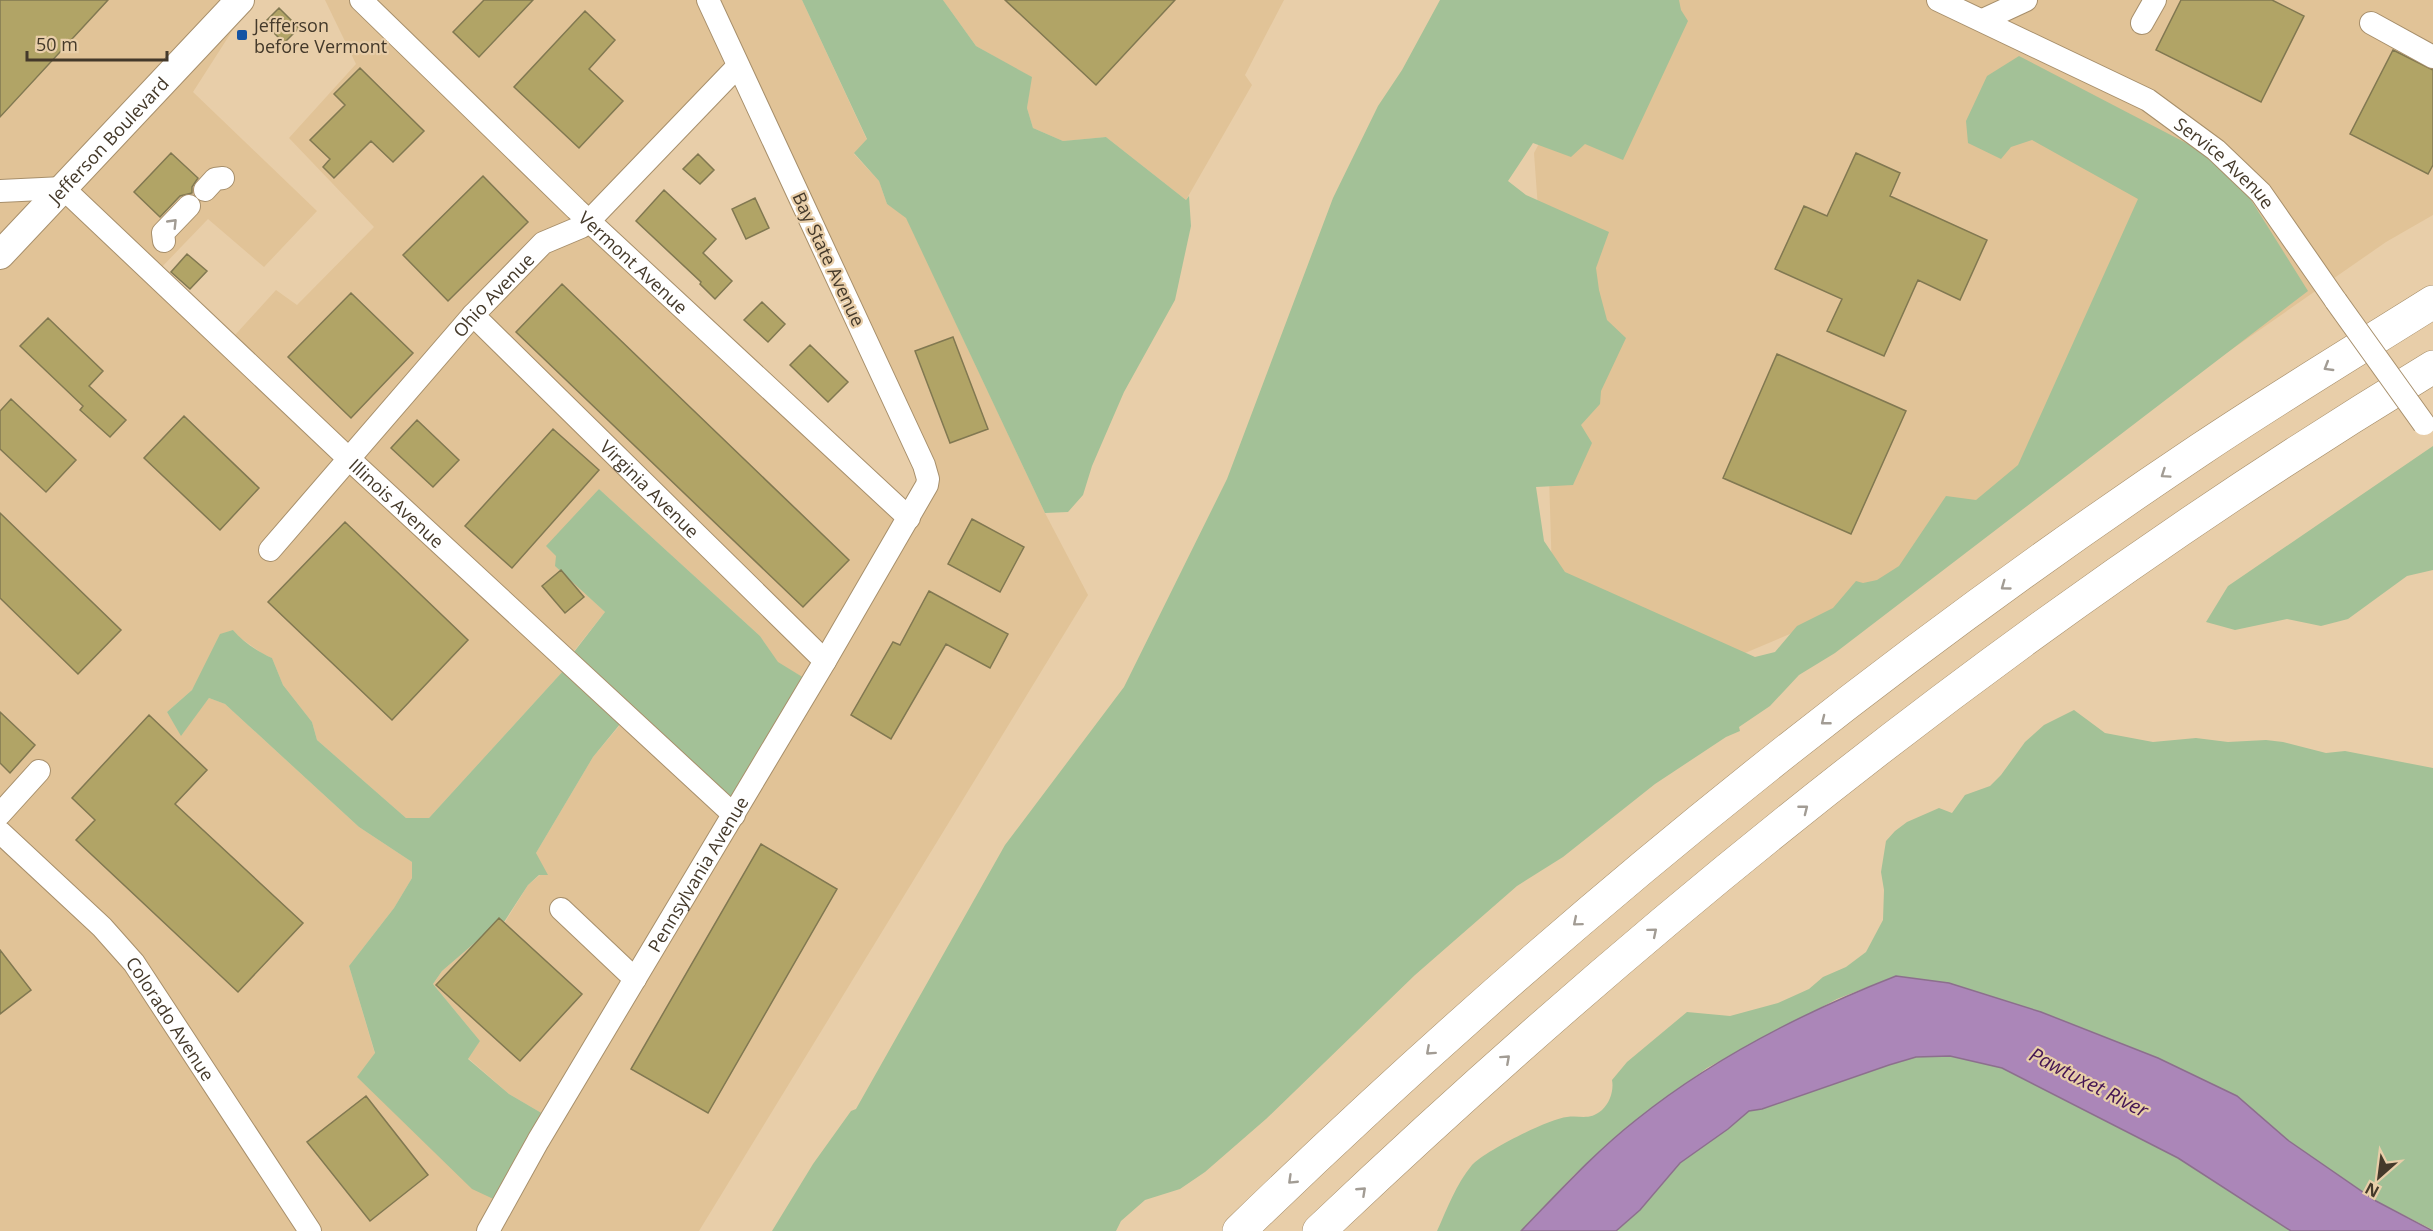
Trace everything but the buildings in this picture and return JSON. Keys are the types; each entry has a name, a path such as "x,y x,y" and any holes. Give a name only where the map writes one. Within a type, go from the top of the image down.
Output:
{"highway":[{"path":"1239,1231 1357,1117 1524,968 1696,823 1803,738 1978,606 2144,488 2313,376 2433,302"},
{"path":"1319,1231 1449,1110 1593,983 1748,853 1856,768 1999,659 2174,535 2305,447 2433,367"}],"main road":[{"name":"Jefferson Boulevard","path":"0,255 240,0"}],"street":[{"name":"Vermont Avenue","path":"361,0 590,220 909,519"},
{"name":"Bay State Avenue","path":"708,0 924,465 928,479 927,485 909,519"},
{"name":"Service Avenue","path":"1938,0 2148,100 2216,150 2261,193 2336,302 2429,429"},
{"path":"1983,20 2026,0"},
{"path":"2142,23 2155,0"},
{"path":"2371,23 2433,57"},
{"name":"Ohio Avenue","path":"270,550 473,315 543,243 581,227 590,220 738,66"},
{"path":"0,191 63,188"},
{"name":"Illinois Avenue","path":"63,188 348,458 734,815"},
{"path":"164,241 163,233 189,206"},
{"name":"Virginia Avenue","path":"473,315 825,661"},
{"name":"Pennsylvania Avenue","path":"488,1231 538,1142 909,519"},
{"path":"0,814 39,771"},
{"name":"Colorado Avenue","path":"0,832 102,927 134,963 310,1231"},
{"path":"561,909 635,979"}],"shaded area":[{"path":"0,0 252,0 193,92 317,211 264,267 208,219 158,271 225,346 276,290 297,305 374,227 289,138 356,64 325,0 802,0 867,140 854,154 879,181 887,204 906,217 1045,513 1088,595 699,1231 0,1231","holes":["740,75 926,483 900,510 595,216","599,489 760,636 778,663 809,681 626,718 593,757 536,853 540,875 528,885 505,922 499,922 442,971 433,984 480,1041 468,1058 509,1094 550,1118 375,1054 349,966 394,908 412,878 412,862 359,827 225,704 209,698 181,735 167,712 192,690 233,630 239,637 272,658 283,685 312,722 317,740 406,818 429,818 564,670 566,661 605,612 556,566 556,556"]},
{"path":"943,0 1284,0 1245,75 1252,85 1186,200 1106,137 1063,141 1033,128 1027,108 1031,77 976,46"},
{"path":"1615,0 2433,0 2433,215 2386,242 1873,599 1738,656 1552,574 1543,278 1534,153"}],"green space":[{"path":"802,0 943,0 976,46 1032,77 1027,108 1033,128 1063,141 1106,137 1186,200 1189,196 1191,226 1175,300 1124,392 1092,466 1083,495 1068,512 1045,513 906,218 887,204 879,181 854,153 867,139"},
{"path":"1440,0 1679,0 1681,10 1688,21 1623,160 1585,144 1571,157 1533,143 1508,181 1526,195 1609,232 1596,268 1599,290 1607,320 1626,338 1601,391 1600,404 1581,425 1592,443 1573,485 1536,487 1544,541 1565,572 1755,657 1775,652 1797,626 1833,608 1856,581 1863,583 1877,580 1899,566 1946,496 1976,500 2018,465 2138,199 2032,140 2011,147 2001,159 1968,143 1966,121 1987,76 2019,56 2213,157 2248,195 2308,291 1835,653 1799,675 1770,706 1739,727 1740,731 1726,737 1655,784 1563,857 1517,886 1415,975 1266,1119 1205,1172 1180,1189 1145,1200 1121,1221 1116,1231 772,1231 813,1164 851,1111 856,1109 1005,845 1124,687 1227,479 1333,198 1378,106 1402,70"},
{"path":"2433,446 2433,570 2407,576 2348,619 2321,626 2287,619 2235,630 2206,622 2228,586"},
{"path":"599,489 760,636 778,662 809,681 734,811 625,718 593,757 536,853 548,875 539,875 528,885 504,922 499,922 442,971 433,984 480,1041 468,1059 509,1094 550,1118 502,1203 472,1189 357,1077 375,1053 349,966 394,908 412,878 412,862 359,827 225,704 209,698 181,736 167,712 192,690 220,634 233,630 241,639 272,658 283,685 312,722 317,740 406,818 429,818 564,670 567,661 605,612 555,566 556,556 546,546"},
{"path":"2074,710 2105,733 2153,742 2196,738 2228,742 2266,740 2326,753 2345,751 2433,768 2433,1230 2376,1201 2289,1141 2237,1096 2158,1058 2041,1012 1896,976 1837,999 1707,1068 1636,1120 1574,1175 1521,1231 1437,1231 1457,1188 1472,1165 1503,1144 1546,1123 1567,1117 1589,1117 1597,1113 1605,1107 1611,1096 1612,1080 1627,1062 1687,1012 1730,1016 1778,1003 1809,989 1823,977 1846,967 1866,952 1883,920 1884,890 1881,872 1886,841 1907,822 1939,808 1952,813 1965,795 1990,786 2025,742 2044,725"},
{"path":"1950,1056 2002,1068 2178,1158 2291,1231 1616,1231 1640,1210 1680,1163 1749,1111 1762,1109 1916,1057"}],"water":[{"name":"Pawtuxet River","path":"1896,976 1949,983 2041,1012 2158,1058 2237,1096 2289,1141 2376,1201 2433,1231 2291,1231 2178,1158 2002,1068 1950,1056 1916,1057 1762,1109 1749,1111 1680,1163 1640,1210 1616,1231 1521,1231 1606,1146 1636,1120 1696,1076 1760,1038 1794,1021"}],"place":[{"name":"Jefferson before Vermont","path":"242,35"}]}
